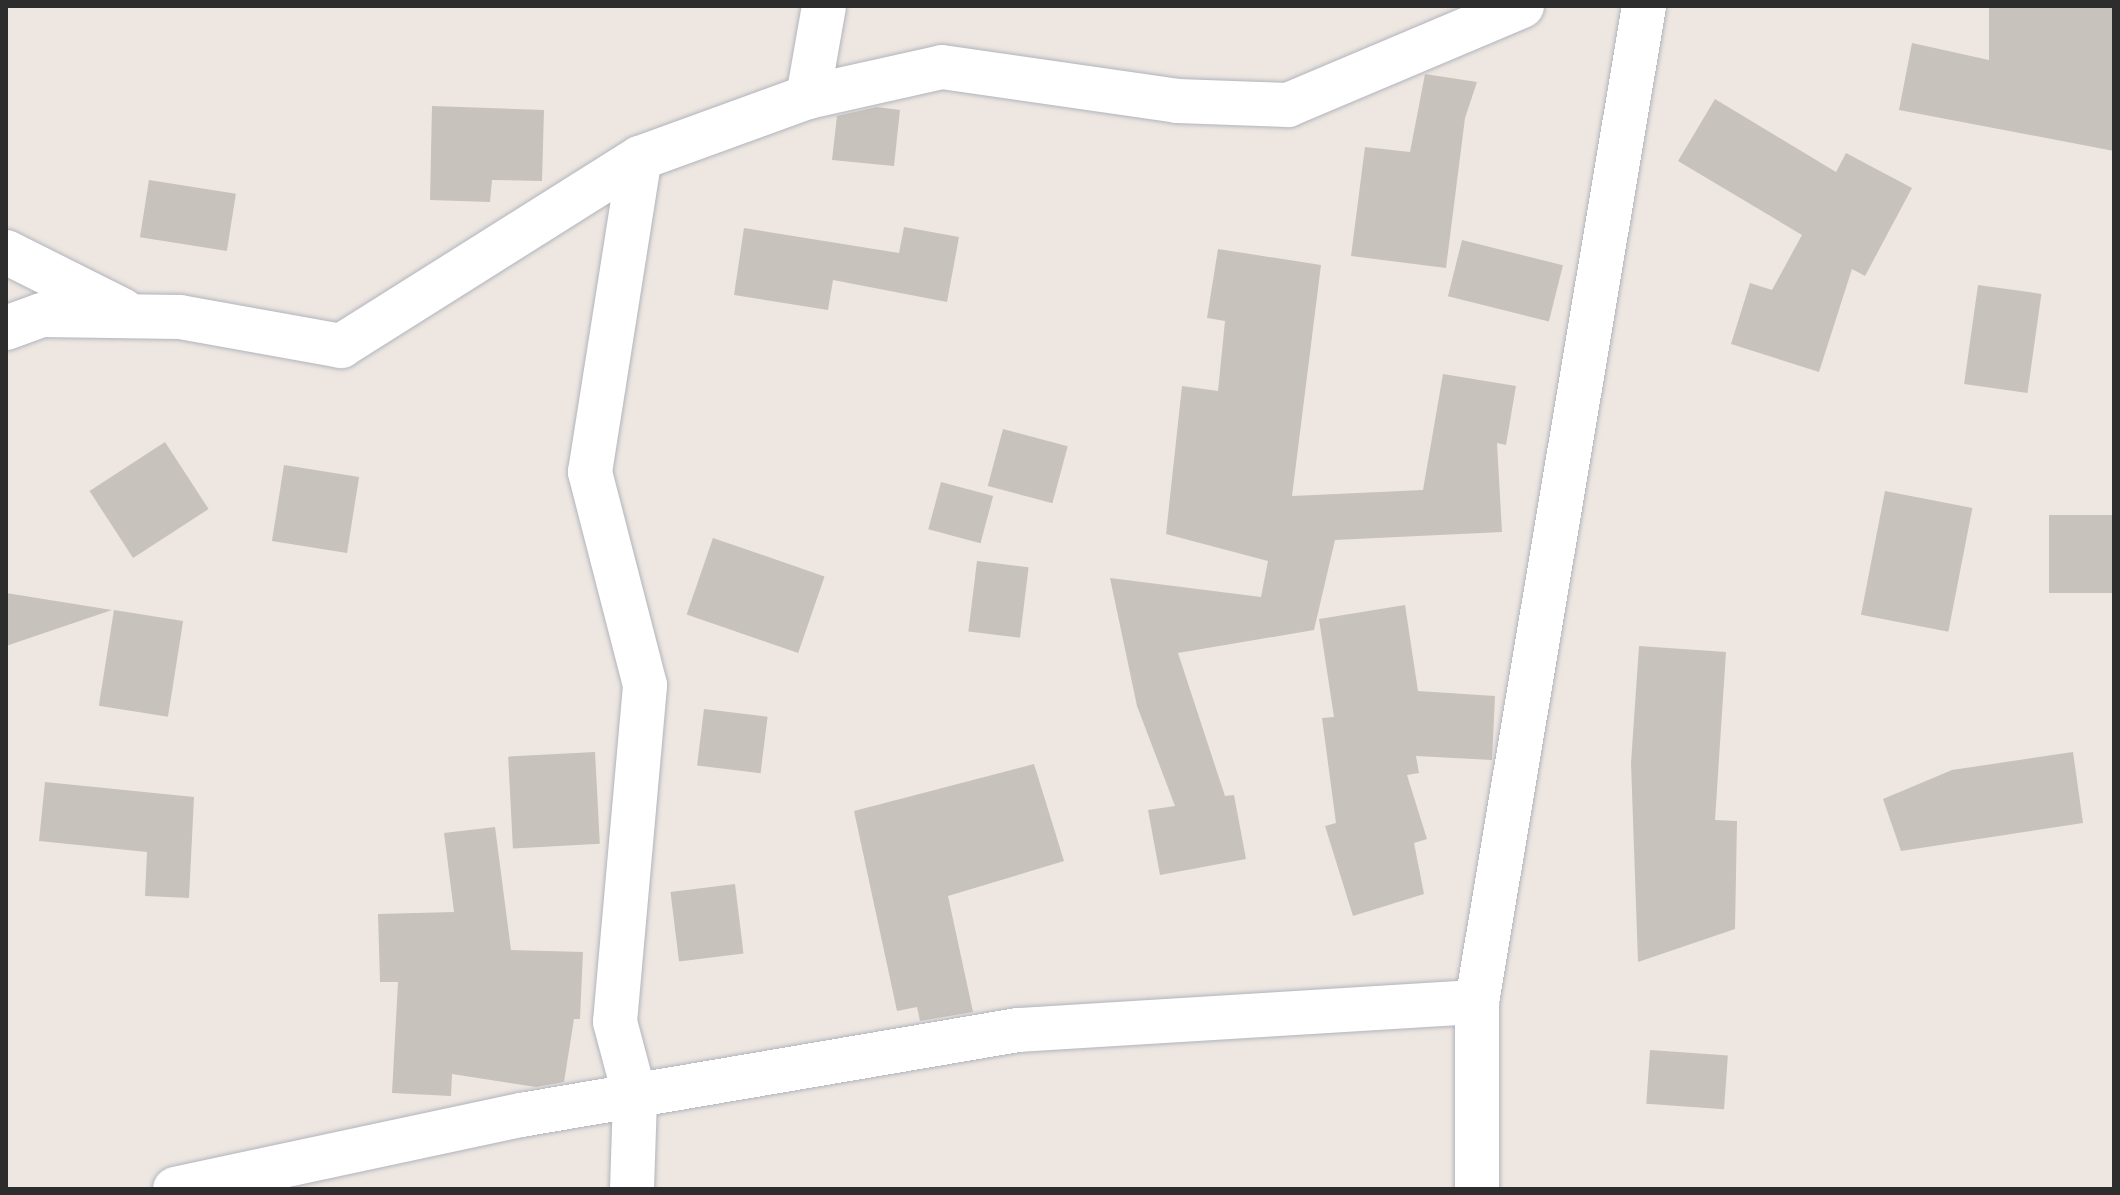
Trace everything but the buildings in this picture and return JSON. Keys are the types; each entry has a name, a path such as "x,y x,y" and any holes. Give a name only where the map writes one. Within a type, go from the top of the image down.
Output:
{"street":[{"path":"808,97 824,6"},
{"path":"6,328 42,315 135,316 341,346 640,158 808,97 942,67 1177,101 1288,105 1522,6"},
{"path":"1477,1189 1477,1002 1644,6"},
{"path":"632,1189 635,1097 615,1022 645,685 590,472 640,158"},
{"path":"6,252 135,316"},
{"path":"175,1189 635,1097 1018,1030 1477,1002"}]}
